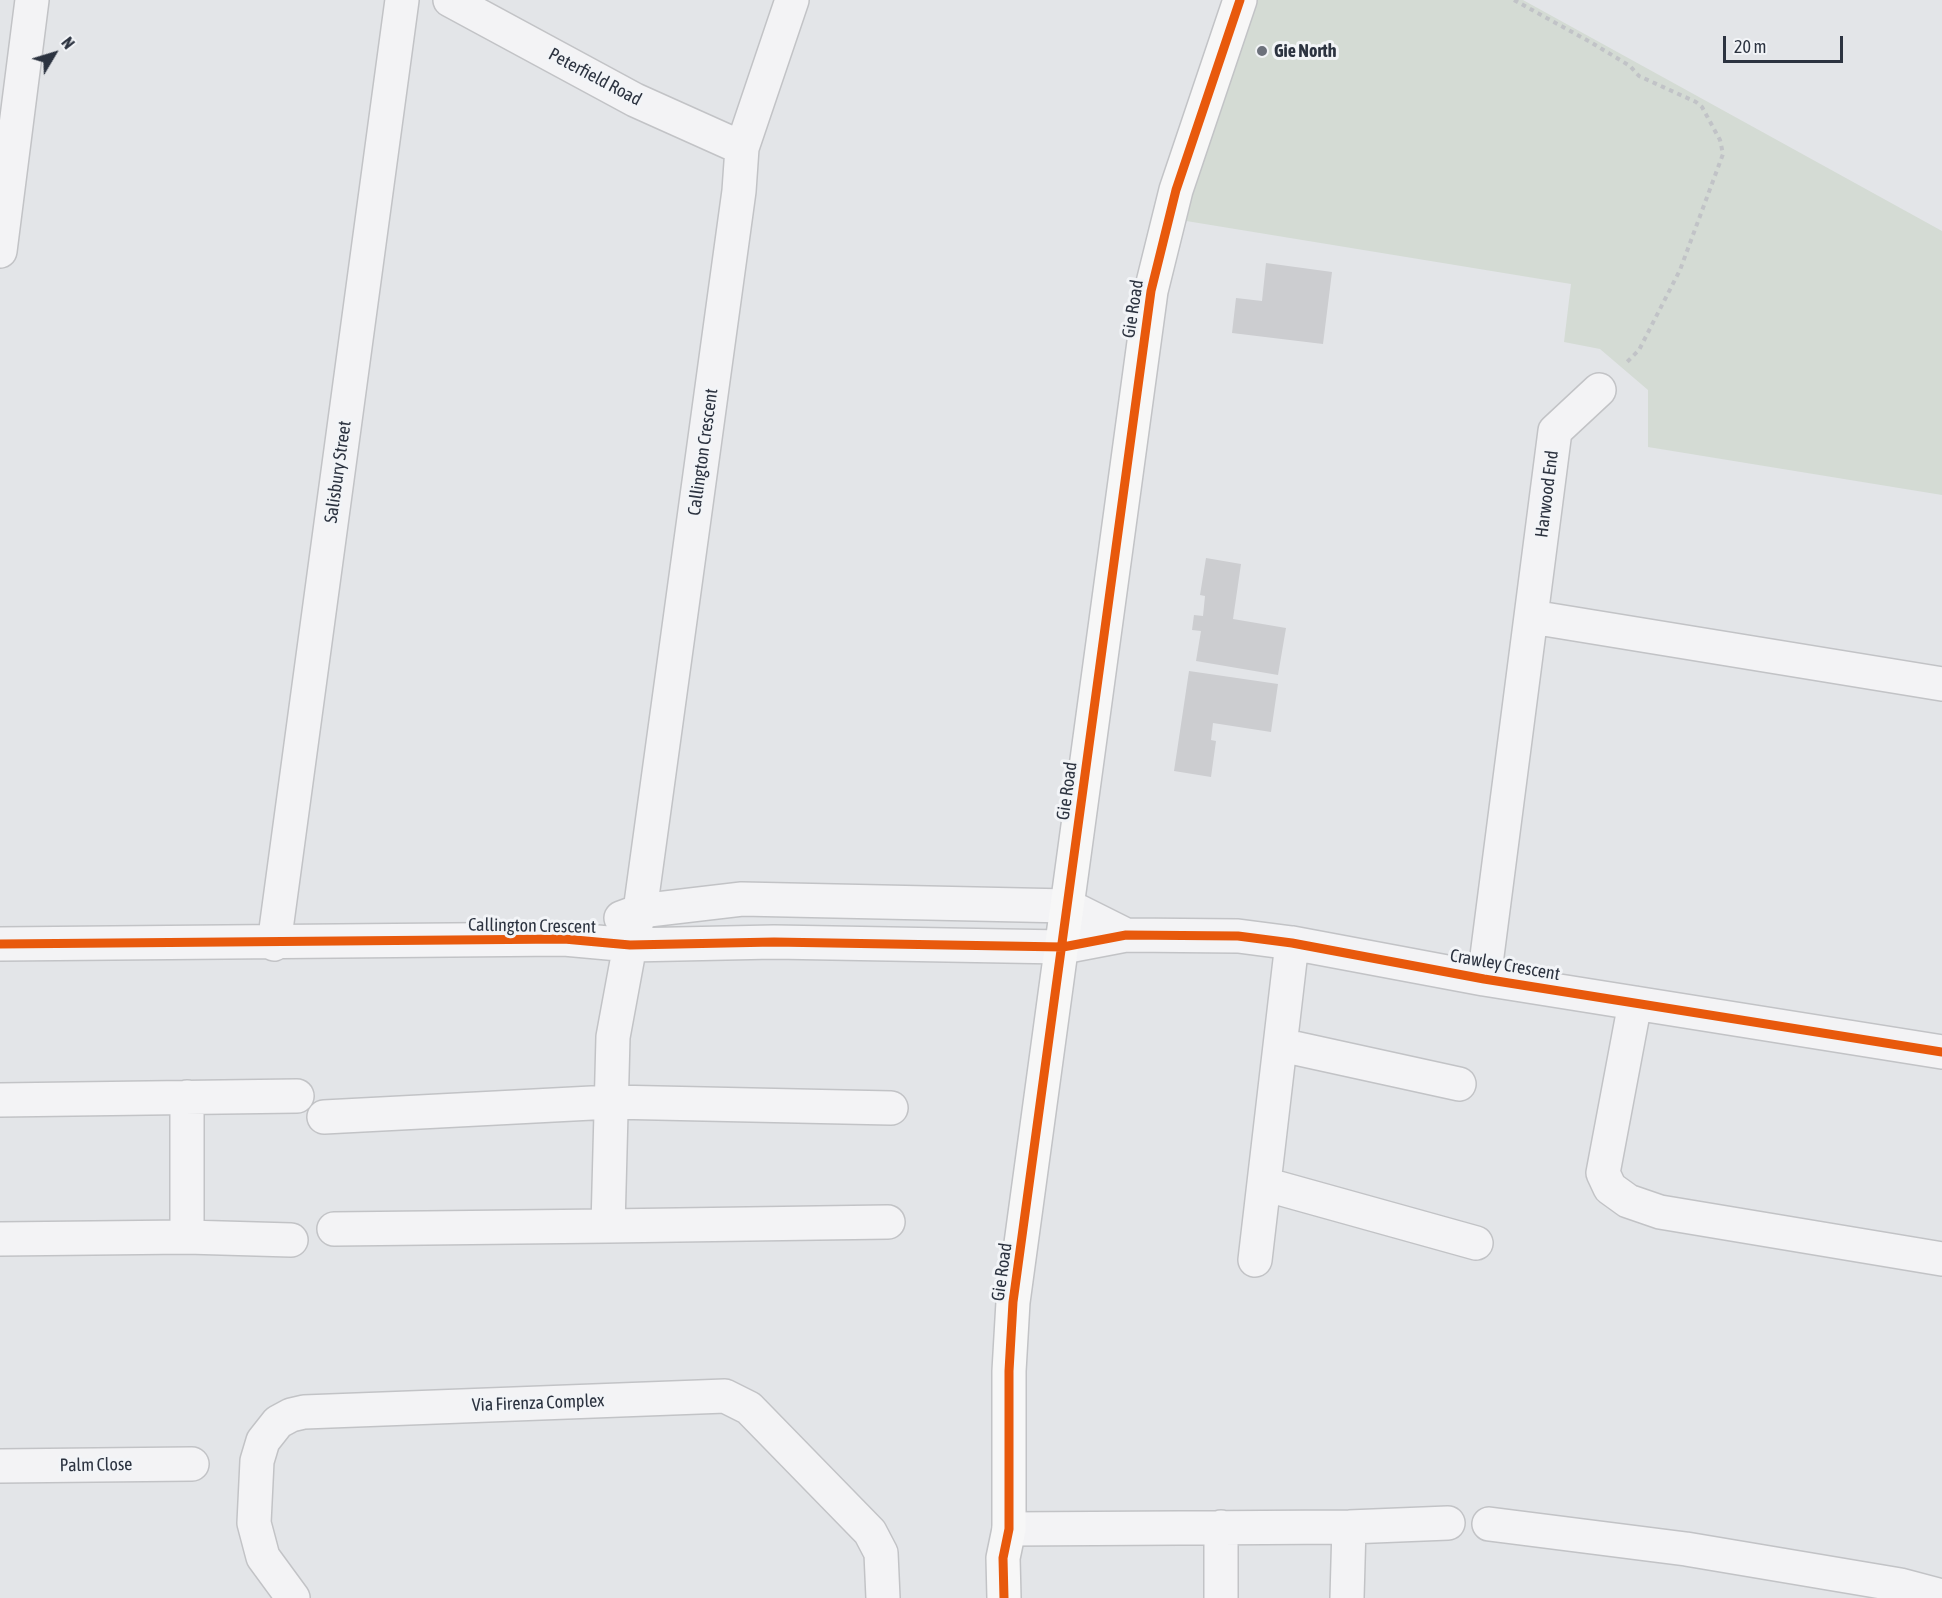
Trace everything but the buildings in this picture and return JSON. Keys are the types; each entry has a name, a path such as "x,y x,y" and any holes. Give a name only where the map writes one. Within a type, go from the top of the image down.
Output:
{"street":[{"path":"1,232 32,0"},
{"name":"Salisbury Street","path":"274,944 402,0"},
{"name":"Peterfield Road","path":"450,0 635,100 742,148"},
{"name":"Callington Crescent","path":"630,945 640,911 739,191 742,148 792,0"},
{"name":"Gie Road","path":"1004,1598 1003,1558 1010,1529 1009,1371 1013,1302 1151,291 1176,190 1240,0"},
{"name":"Harwood End","path":"1532,617 1555,431 1599,390"},
{"path":"1532,617 1942,684"},
{"name":"Crawley Crescent","path":"1484,979 1532,617"},
{"name":"Callington Crescent","path":"564,939 640,911 742,898 1068,906"},
{"name":"Crawley Crescent","path":"1068,906 1125,935"},
{"name":"Crawley Crescent","path":"1063,947 1125,935 1238,936 1292,943 1484,979 1942,1052"},
{"name":"Callington Crescent","path":"0,944 274,944 564,939 630,945 774,942 1063,947"},
{"path":"1255,1260 1292,943"},
{"path":"608,1226 613,1037 630,945"},
{"path":"1635,1003 1603,1173 1610,1188 1628,1201 1660,1212 1942,1258"},
{"path":"1281,1045 1459,1084"},
{"path":"0,1100 297,1096"},
{"path":"187,1097 187,1237"},
{"path":"324,1117 611,1102 891,1108"},
{"path":"1264,1184 1476,1243"},
{"path":"334,1229 888,1222"},
{"path":"0,1239 187,1237 291,1240"},
{"name":"Via Firenza Complex","path":"293,1598 263,1557 254,1523 257,1461 263,1441 278,1422 291,1415 304,1412 725,1396 749,1408 870,1532 881,1553 883,1598"},
{"name":"Palm Close","path":"0,1466 192,1464"},
{"path":"1010,1529 1349,1527 1448,1523"},
{"path":"1489,1524 1686,1549 1898,1591 1942,1596"},
{"path":"1221,1527 1221,1598"},
{"path":"1347,1598 1349,1527"},
{"name":"Gie Road","path":"1010,1529 1025,1580 1026,1598"}],"path":[{"path":"1514,0 1630,66 1639,76 1696,102 1702,107 1713,125 1723,154 1680,270 1657,316 1639,350 1599,390"}],"shaded area":[{"path":"1240,0 1523,0 1942,231 1942,495 1648,447 1648,390 1600,349 1564,342 1571,284 1168,218"}],"cycle path":[{"path":"1004,1598 1003,1558 1009,1529 1009,1371 1013,1302 1151,291 1176,190 1240,0"},
{"path":"0,944 564,939 630,945 774,942 1063,947 1126,935 1238,936 1292,943 1484,979 1942,1052"}],"place":[{"name":"Gie North","path":"1262,51"}]}
